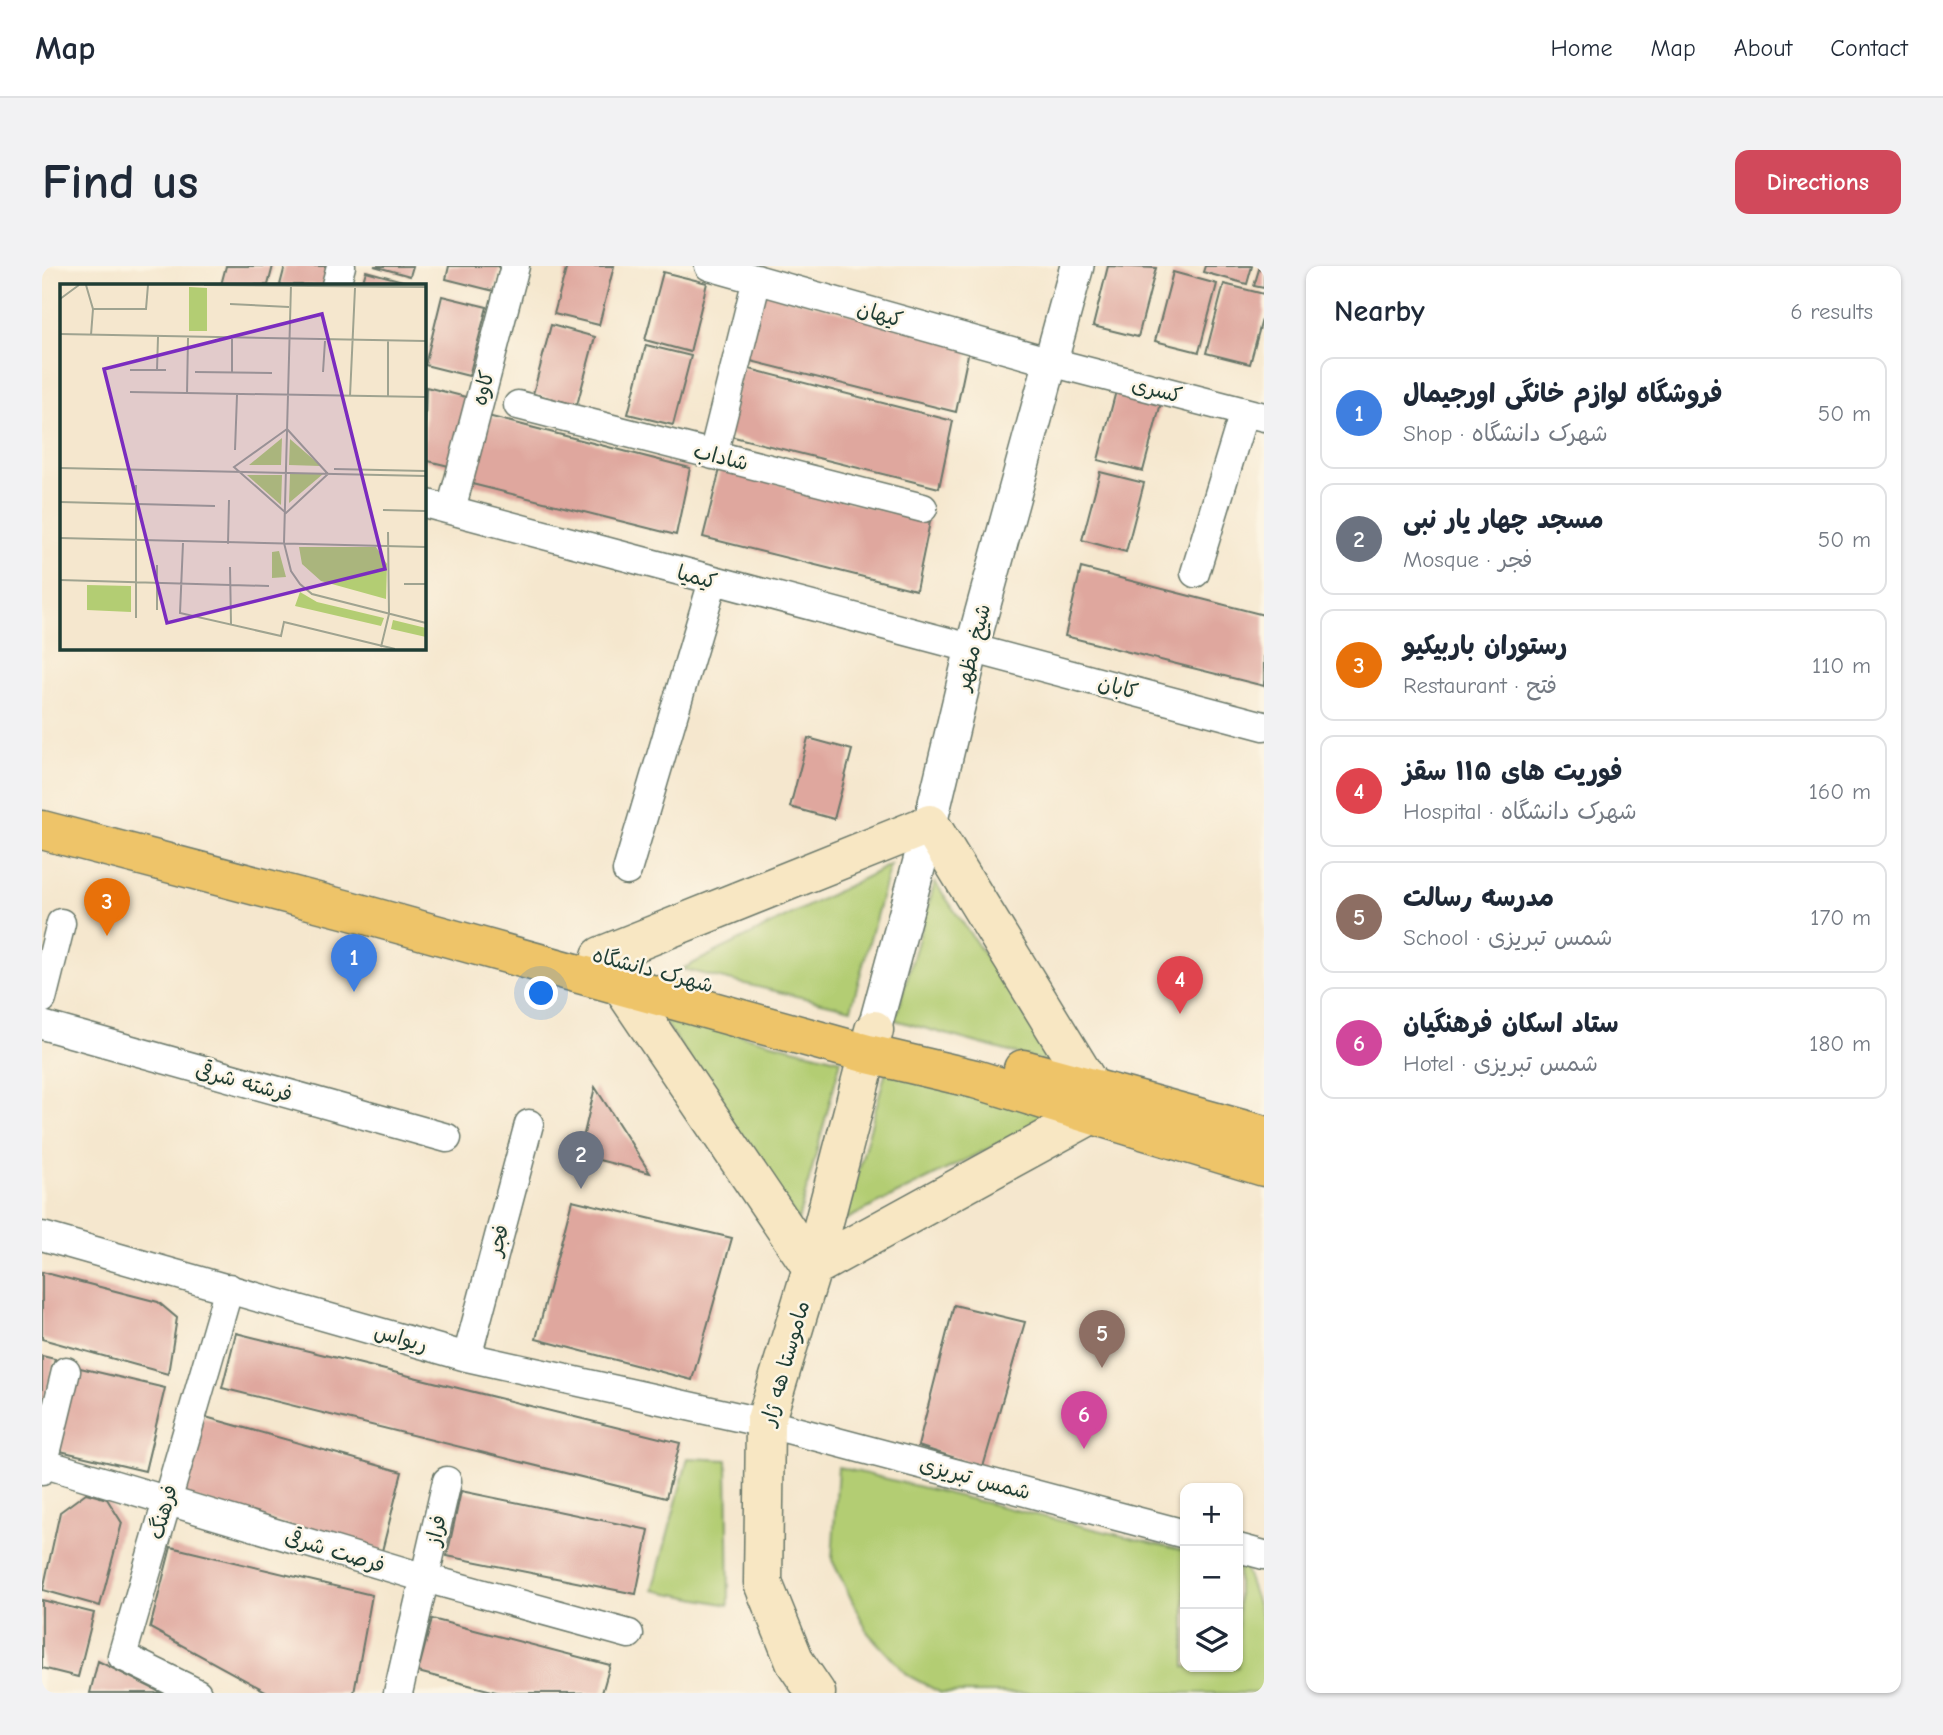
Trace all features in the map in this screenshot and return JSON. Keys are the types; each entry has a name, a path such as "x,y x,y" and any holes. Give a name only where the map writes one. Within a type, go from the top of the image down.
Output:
{"main road":[{"name":"شهرک دانشگاه","path":"42,803 601,956 871,1042 1090,1101 1264,1135"},
{"path":"1090,1101 812,1268 601,956 930,824 1090,1101 1264,1167"},
{"path":"42,830 348,910 622,987 871,1042"},
{"name":"ماموستا هه ژار","path":"816,1693 795,1662 763,1583 765,1423 812,1268 871,1042"}],"street":[{"path":"336,284 341,266"},
{"name":"کاوه","path":"451,510 515,266"},
{"name":"کیهان","path":"709,266 1051,362"},
{"name":"شیخ مظهر","path":"871,1042 930,824 972,648 1077,266"},
{"path":"713,455 757,279"},
{"name":"کسری","path":"1051,362 1254,414"},
{"name":"شاداب","path":"518,405 923,508"},
{"path":"1195,573 1254,414"},
{"name":"کیمیا","path":"425,503 972,648"},
{"path":"627,871 713,581"},
{"name":"کابان","path":"972,648 1264,726"},
{"path":"42,999 61,923"},
{"name":"فرشته شرقی","path":"42,1026 447,1138"},
{"name":"فجر","path":"467,1357 529,1124"},
{"name":"ریواس","path":"42,1236 467,1357 765,1423"},
{"name":"فرهنگ","path":"197,1693 122,1656 229,1288"},
{"path":"43,1465 66,1371"},
{"name":"شمس تبریزی","path":"765,1423 1180,1533"},
{"name":"فرصت شرقی","path":"43,1465 425,1578 629,1633"},
{"name":"فراز","path":"398,1693 447,1481"},
{"path":"1243,1549 1264,1555"}],"green space":[{"path":"890,865 851,1009 682,969"},
{"path":"935,882 1060,1066 895,1020"},
{"path":"660,1015 841,1060 798,1221"},
{"path":"887,1067 1062,1112 845,1220"},
{"path":"688,1458 727,1460 729,1605 653,1590"},
{"path":"838,1467 1180,1550 1180,1672 1243,1672 1243,1566 1264,1624 1264,1693 941,1693 907,1675 868,1633 832,1560"}],"building":[{"path":"226,266 273,266 268,284 221,284"},
{"path":"285,266 333,266 328,284 280,284"},
{"path":"374,266 413,266 410,276"},
{"path":"449,266 500,266 494,291 446,279"},
{"path":"567,266 614,266 599,325 554,314"},
{"path":"1108,266 1156,268 1138,337 1093,326"},
{"path":"1205,266 1252,266 1247,284 1203,272"},
{"path":"1260,266 1264,266 1264,288 1254,286"},
{"path":"366,271 410,283 410,284 362,284"},
{"path":"663,272 707,283 690,352 645,340"},
{"path":"1173,272 1217,284 1199,352 1155,341"},
{"path":"1224,284 1264,294 1264,312 1250,364 1206,353"},
{"path":"759,291 970,345 956,412 743,359"},
{"path":"442,296 487,307 469,376 425,365"},
{"path":"551,325 595,337 577,405 533,394"},
{"path":"646,345 691,356 673,425 628,414"},
{"path":"742,367 953,421 939,488 726,435"},
{"path":"426,387 470,398 453,467 425,460"},
{"path":"1116,391 1161,403 1143,471 1098,460"},
{"path":"480,414 690,468 676,535 464,482"},
{"path":"720,469 930,522 916,590 703,537"},
{"path":"1100,472 1144,483 1126,552 1082,540"},
{"path":"1081,568 1264,615 1264,686 1065,636"},
{"path":"808,738 852,750 834,819 790,807"},
{"path":"595,1087 650,1173 579,1155"},
{"path":"572,1200 732,1238 692,1380 536,1339"},
{"path":"42,1272 158,1302 177,1318 168,1374 42,1339"},
{"path":"954,1305 1025,1322 983,1467 918,1446"},
{"path":"236,1333 680,1443 666,1498 222,1388"},
{"path":"42,1356 55,1359 43,1406 42,1406"},
{"path":"76,1367 165,1388 145,1471 56,1450"},
{"path":"202,1416 402,1472 382,1551 182,1495"},
{"path":"461,1491 649,1530 636,1594 447,1556"},
{"path":"86,1493 107,1499 122,1523 100,1606 43,1590 60,1512"},
{"path":"171,1547 372,1595 354,1693 269,1693 150,1628"},
{"path":"42,1600 94,1613 78,1677 42,1668"},
{"path":"432,1619 610,1665 602,1693 500,1693 418,1672"},
{"path":"98,1661 162,1693 90,1693"}],"place":[{"name":"رستوران باربیکیو","path":"107,936"},
{"name":"فروشگاه لوازم خانگی اورجیمال","path":"354,992"},
{"name":"فوریت های ۱۱۵ سقز","path":"1180,1014"},
{"name":"مسجد چهار یار نبی","path":"581,1189"},
{"name":"مدرسه رسالت","path":"1102,1368"},
{"name":"ستاد اسکان فرهنگیان","path":"1084,1449"}]}
